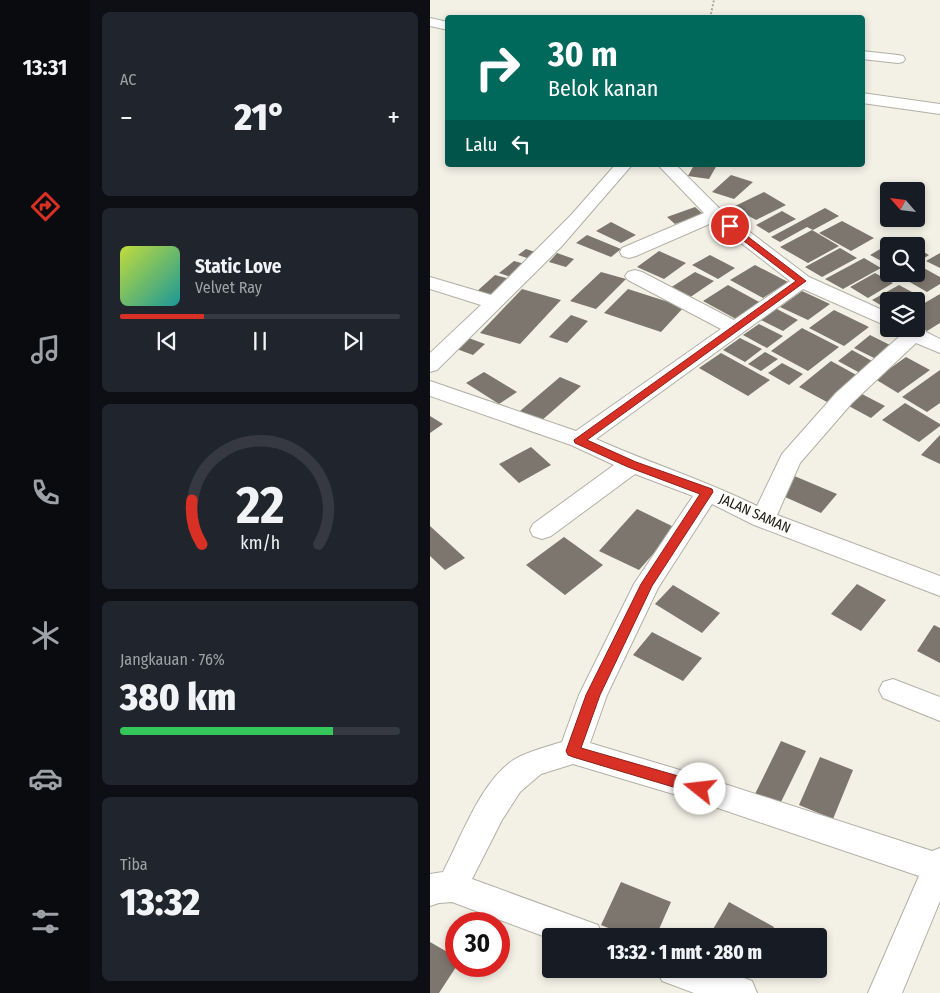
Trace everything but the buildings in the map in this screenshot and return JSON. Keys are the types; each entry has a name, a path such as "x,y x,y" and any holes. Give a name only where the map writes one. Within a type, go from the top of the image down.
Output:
{"street":[{"path":"430,22 445,25"},
{"path":"865,55 898,58"},
{"path":"865,98 940,109"},
{"path":"430,365 495,303 590,207 622,167"},
{"path":"668,167 716,215 802,281 880,317"},
{"path":"629,252 716,215"},
{"path":"635,276 736,329"},
{"path":"579,440 802,281"},
{"path":"430,283 495,303"},
{"path":"763,518 790,460 844,398 904,337"},
{"path":"921,337 940,347"},
{"name":"JALAN SAMAN","path":"430,388 579,440 632,464 708,492 763,518 940,586"},
{"path":"542,530 632,464"},
{"path":"573,751 593,695 647,584 708,492"},
{"path":"893,690 940,710"},
{"path":"561,928 441,889 498,798 519,772 542,761 573,751 700,789 939,866 885,993"},
{"path":"699,978 740,993"}],"path":[{"path":"711,15 714,0"}],"route":[{"path":"700,789 573,751 593,695 647,584 708,492 632,464 579,440 802,281 730,226"}]}
